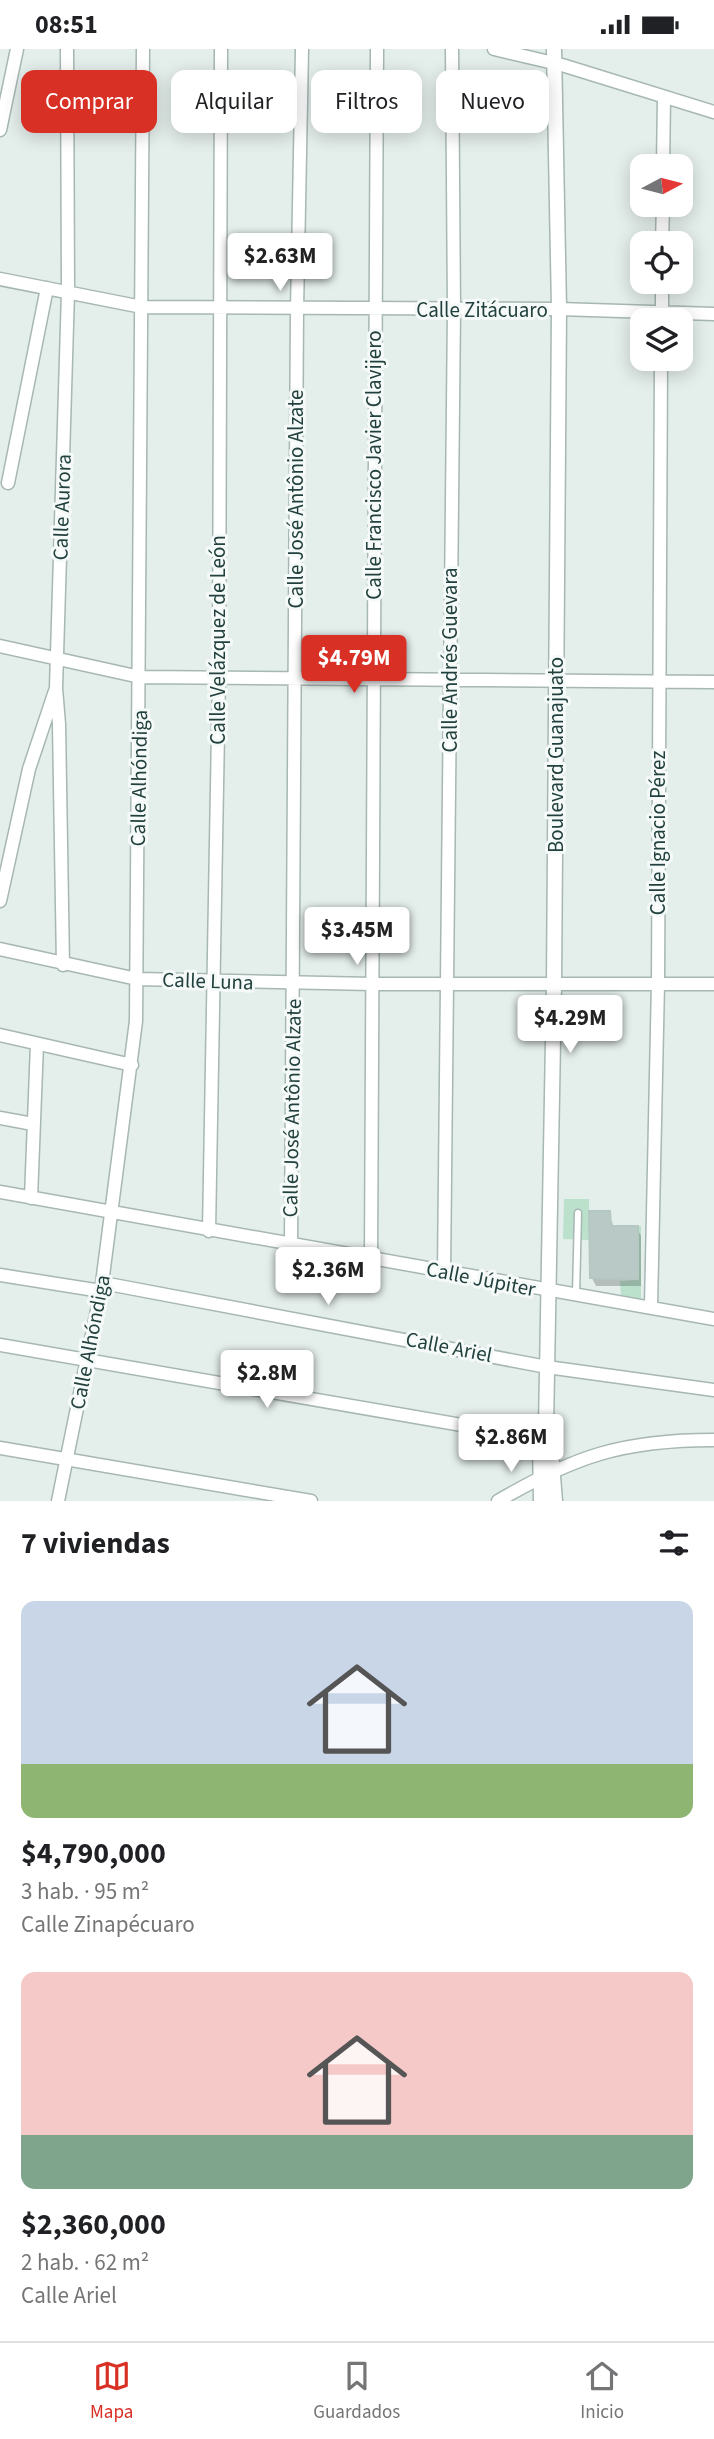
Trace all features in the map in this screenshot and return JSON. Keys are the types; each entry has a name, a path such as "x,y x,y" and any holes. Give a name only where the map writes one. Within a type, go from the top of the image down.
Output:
{"street":[{"path":"0,130 17,49"},
{"name":"Calle Aurora","path":"63,965 60,734 56,688 68,292 67,49"},
{"name":"Calle Alhóndiga","path":"58,1501 102,1287 132,1065 137,979 144,49"},
{"name":"Calle Velázquez de León","path":"209,1231 219,676 221,49"},
{"name":"Calle José Antônio Alzate","path":"291,1244 297,310 302,49"},
{"name":"Calle Francisco Javier Clavijero","path":"371,1258 377,49"},
{"name":"Calle Andrés Guevara","path":"444,1272 454,309 452,49"},
{"path":"494,49 557,59 714,112"},
{"name":"Boulevard Guanajuato","path":"555,1501 547,1477 545,1436 557,681 557,59 564,49"},
{"path":"663,154 664,97"},
{"name":"Calle Zitácuaro","path":"0,279 142,307 297,310 559,309 630,314"},
{"path":"8,483 47,288"},
{"name":"Calle Zitácuaro","path":"693,315 714,314"},
{"name":"Calle Ignacio Pérez","path":"651,1306 658,983 661,371"},
{"path":"0,646 140,677 714,682"},
{"path":"0,901 29,769 56,688"},
{"name":"Calle Luna","path":"0,949 63,965 137,979 372,984 714,984"},
{"path":"0,1035 132,1065"},
{"path":"31,1198 37,1044"},
{"path":"0,1118 33,1124"},
{"name":"Calle Júpiter","path":"0,1192 714,1319"},
{"name":"Calle Ariel","path":"0,1275 102,1287 547,1367 714,1390"},
{"path":"0,1345 545,1436"},
{"path":"498,1501 598,1453 644,1444 714,1440"},
{"path":"0,1447 311,1501"},
{"name":"Boulevard Guanajuato","path":"541,1501 547,1477"}],"lane":[{"path":"576,1296 578,1213"}],"green space":[{"path":"564,1199 589,1199 589,1240 563,1239"},
{"path":"638,1226 641,1226 641,1299 621,1295 620,1281 638,1280"}],"building":[{"path":"589,1211 610,1211 611,1226 638,1226 638,1279 590,1278"}]}
